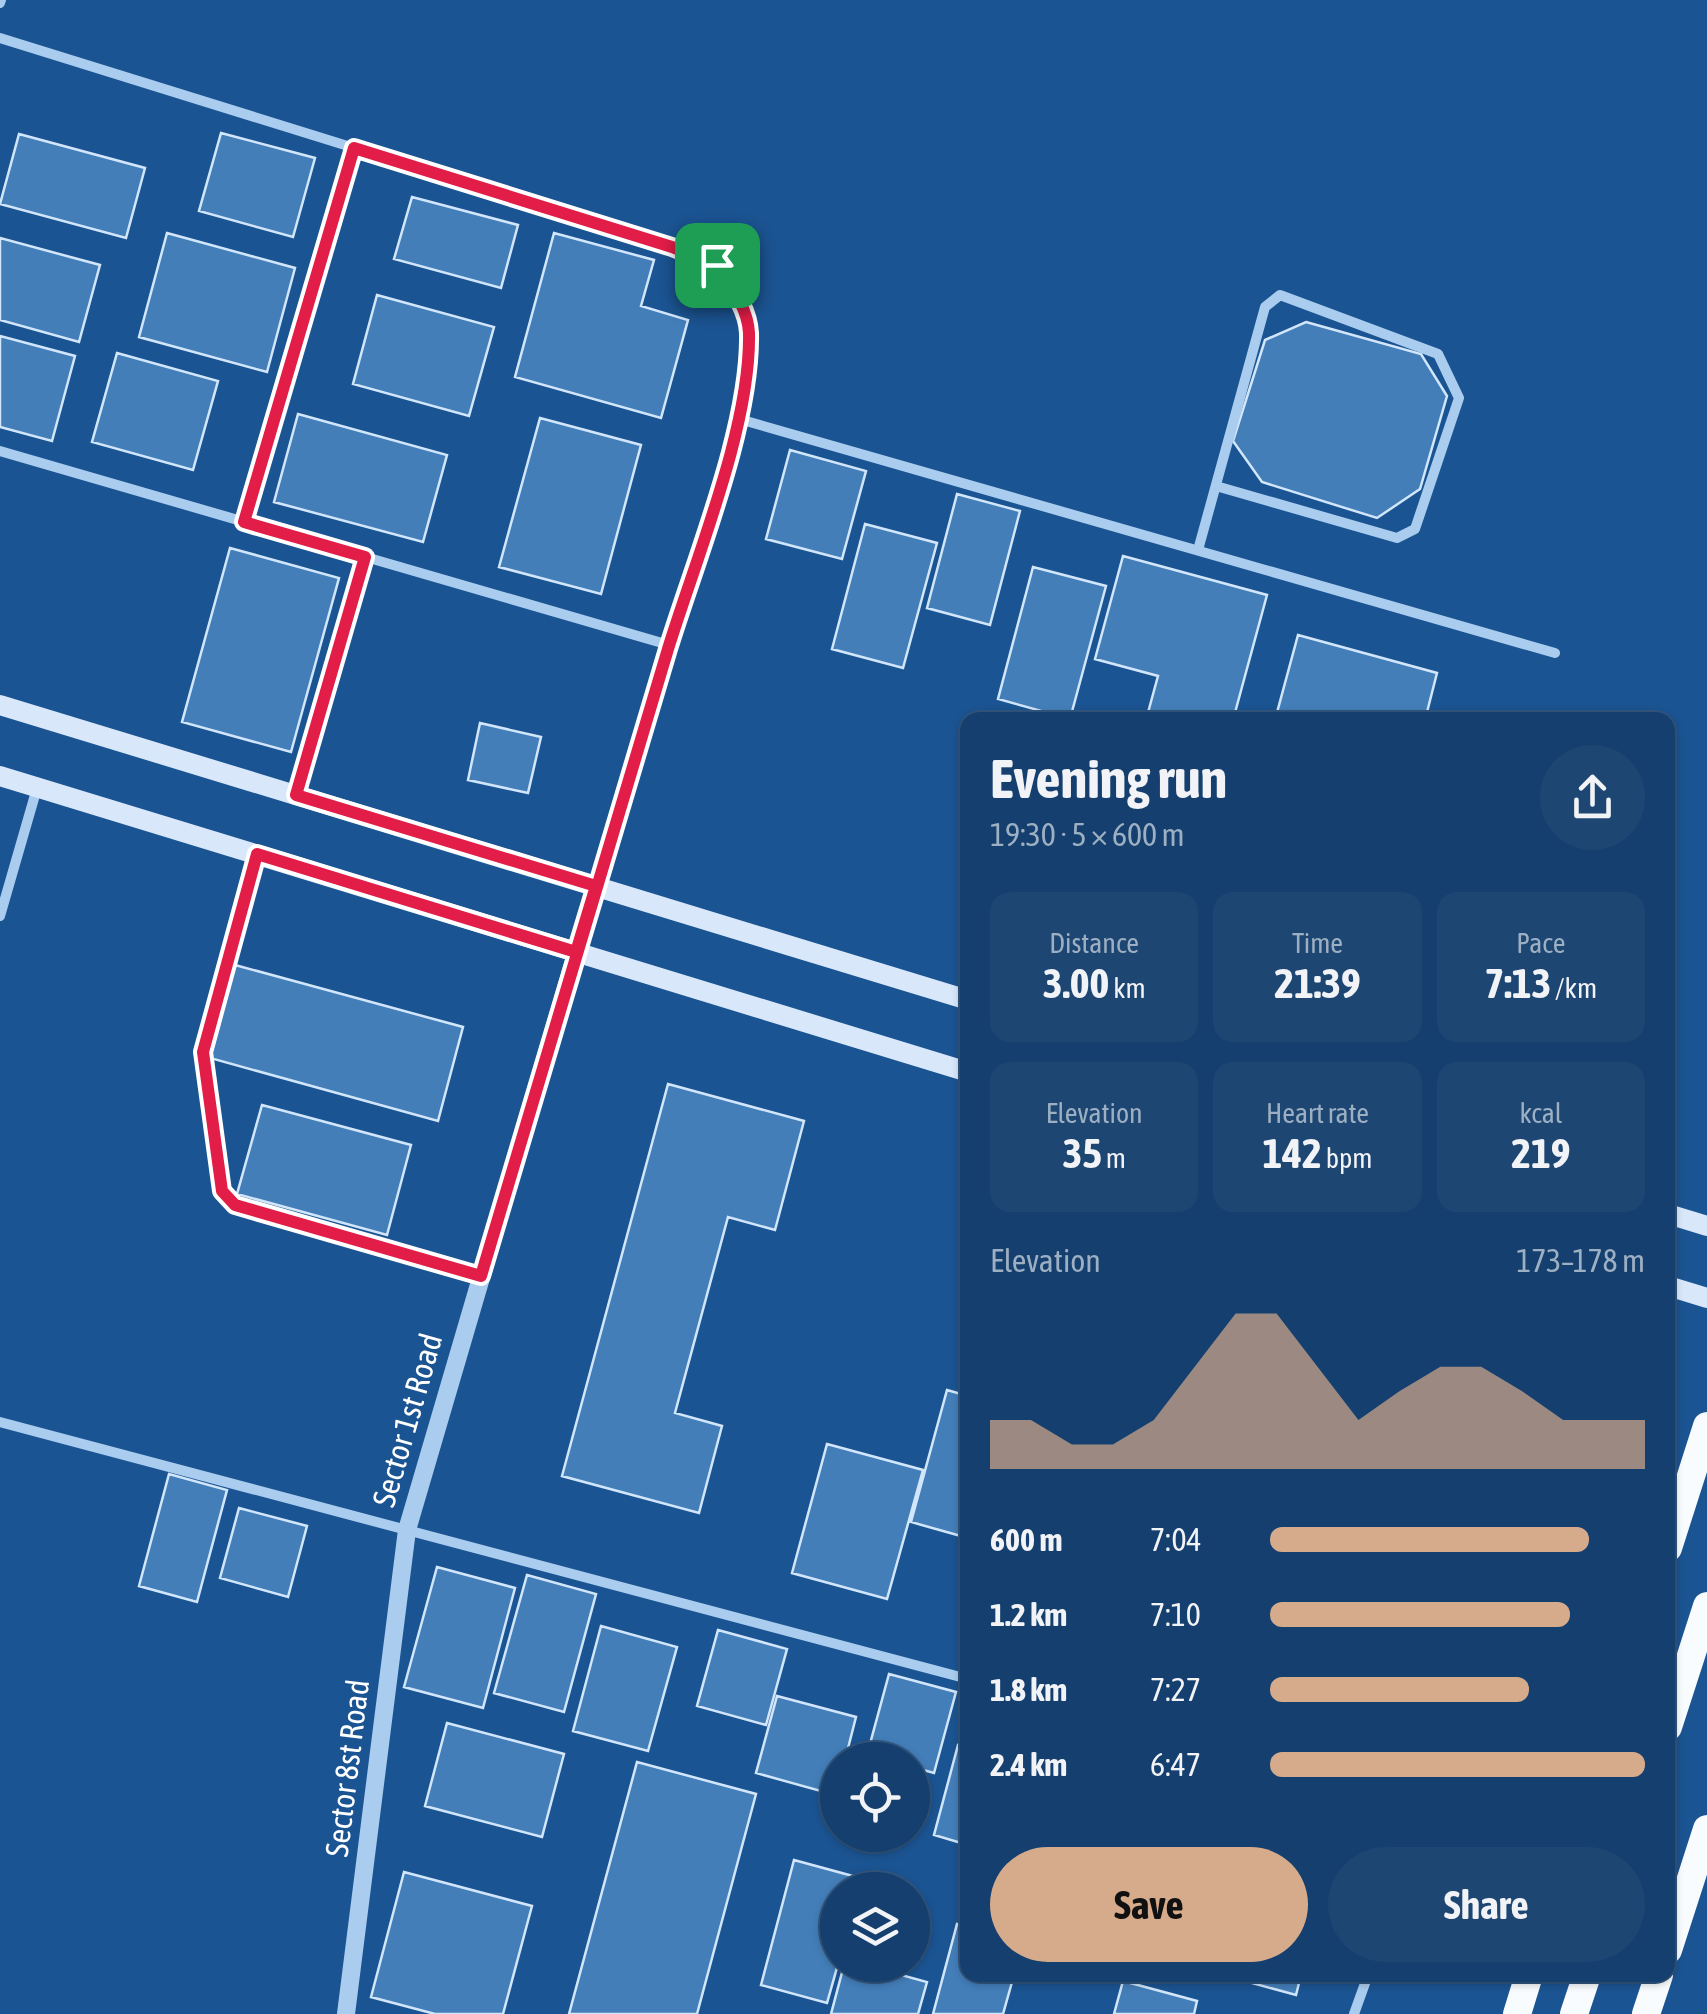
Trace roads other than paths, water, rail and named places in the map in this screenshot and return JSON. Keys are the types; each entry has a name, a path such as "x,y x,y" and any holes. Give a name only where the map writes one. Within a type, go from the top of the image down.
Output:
{"highway":[{"path":"1675,1526 1707,1426"},
{"path":"1675,1705 1707,1606"},
{"path":"1675,1928 1707,1829"},
{"path":"1516,2014 1527,1982"},
{"path":"1574,2014 1585,1982"},
{"path":"1646,2014 1657,1982"}],"main road":[{"path":"0,704 960,998"},
{"path":"0,776 960,1070"},
{"path":"1675,1216 1707,1226"},
{"path":"1675,1288 1707,1298"}],"street":[{"path":"0,38 672,247 717,265 738,296 749,330 739,419 596,886"},
{"path":"244,522 354,148"},
{"path":"1198,550 1266,307 1280,296 1438,354 1459,398 1414,528 1398,538 1216,486"},
{"path":"739,419 1556,653"},
{"path":"0,451 669,645"},
{"path":"296,795 365,557"},
{"path":"0,916 37,787"},
{"path":"257,854 203,1052 222,1191 235,1205 481,1276"},
{"name":"Sector 1st Road","path":"596,886 406,1530 960,1677"},
{"path":"0,1422 406,1530"},
{"name":"Sector 8st Road","path":"346,2014 406,1530"},
{"path":"1354,2014 1365,1982"}]}
